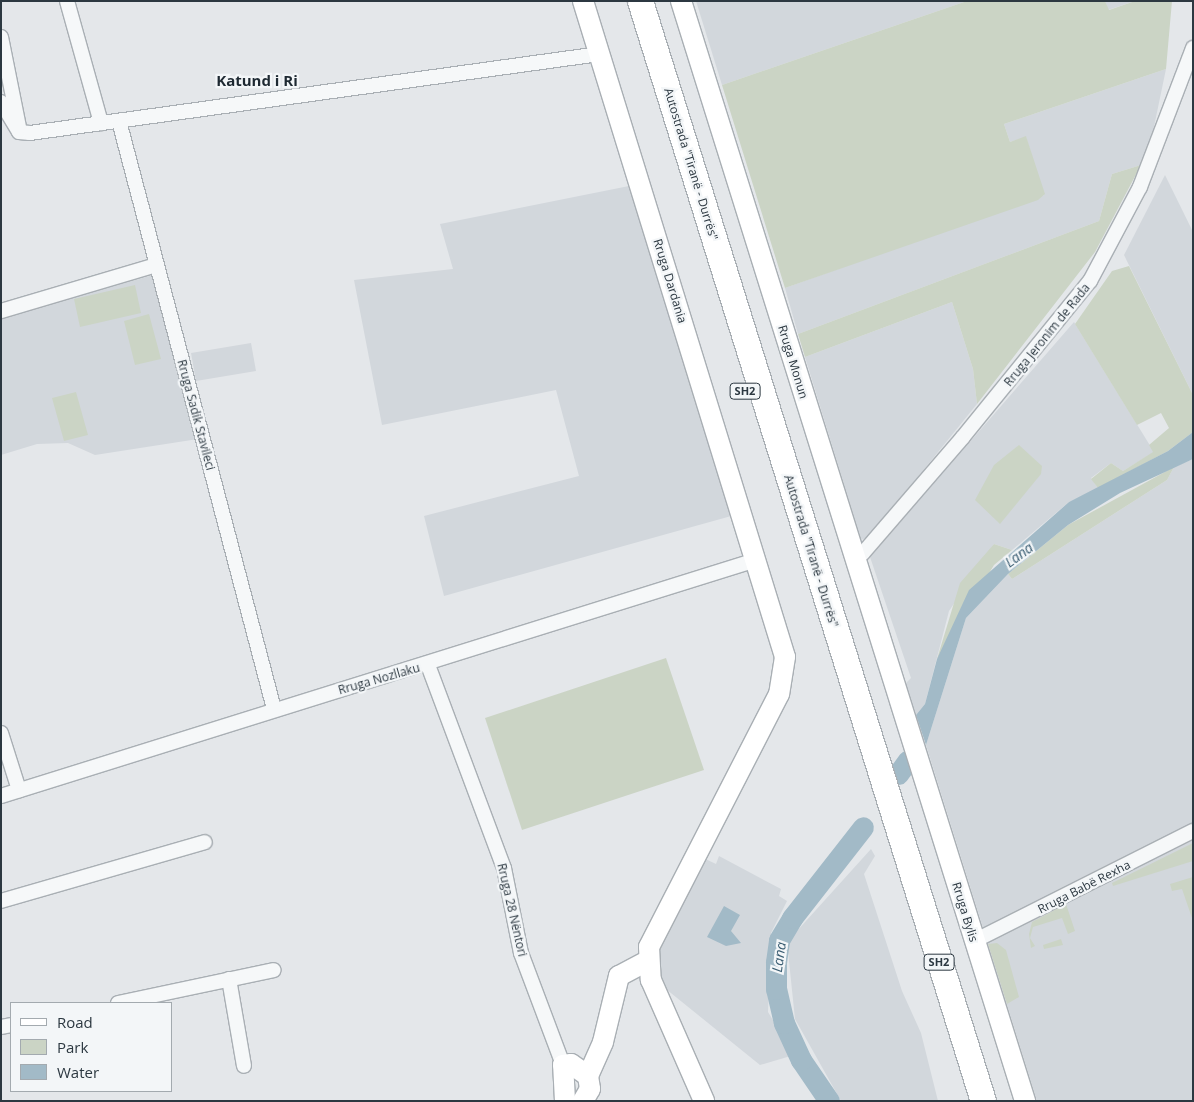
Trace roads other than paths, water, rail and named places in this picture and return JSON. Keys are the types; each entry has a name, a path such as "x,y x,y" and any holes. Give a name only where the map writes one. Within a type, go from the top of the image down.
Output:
{"highway":[{"name":"Autostrada \"Tiranë - Durrës\"","path":"624,1 872,772"},
{"name":"Autostrada \"Tiranë - Durrës\"","path":"640,1 890,832 966,1101"},
{"name":"Autostrada \"Tiranë - Durrës\"","path":"890,832 959,1025 983,1101"},
{"path":"959,1025 992,1101"}],"main road":[{"name":"Rruga Dardania","path":"583,1 784,650 783,682 668,904 647,961"},
{"name":"Rruga Monun","path":"681,1 906,722"},
{"name":"Rruga Bylis","path":"906,722 1025,1101"},
{"path":"584,1101 590,1088 576,1068 602,1042 618,976 647,961 651,980 704,1101"},
{"name":"Rruga 28 Nëntori","path":"566,1101 576,1068"}],"street":[{"path":"67,1 102,123"},
{"path":"1,37 19,132"},
{"name":"Rruga Jeronim de Rada","path":"854,556 863,553 963,437 1090,280 1140,187 1193,48"},
{"path":"19,132 119,121 599,54"},
{"path":"1,102 19,132"},
{"name":"Rruga Sadik Stavileci","path":"119,121 274,709"},
{"path":"1,311 156,265"},
{"name":"Rruga Nozllaku","path":"1,796 274,709 428,665 756,560"},
{"name":"Rruga 28 Nëntori","path":"428,665 504,868 522,953 576,1068"},
{"path":"1,733 19,790"},
{"name":"Rruga Babë Rexha","path":"974,941 1193,831"},
{"path":"1,901 205,842"},
{"path":"123,1002 274,970"},
{"path":"229,979 244,1066"}],"water":[{"path":"1193,432 1193,459 1120,493 1068,525 1008,574 966,618 926,745 916,715 925,704 937,659 969,590 1069,502 1168,451"},
{"path":"724,906 740,915 731,931 741,943 726,946 707,937"}],"waterway":[{"name":"Lana","path":"898,774 908,760"},
{"name":"Lana","path":"829,1101 801,1060 784,1023 776,989 776,962 779,940 792,918 863,827"}],"district":[{"name":"Katund i Ri","path":"257,81"}]}
